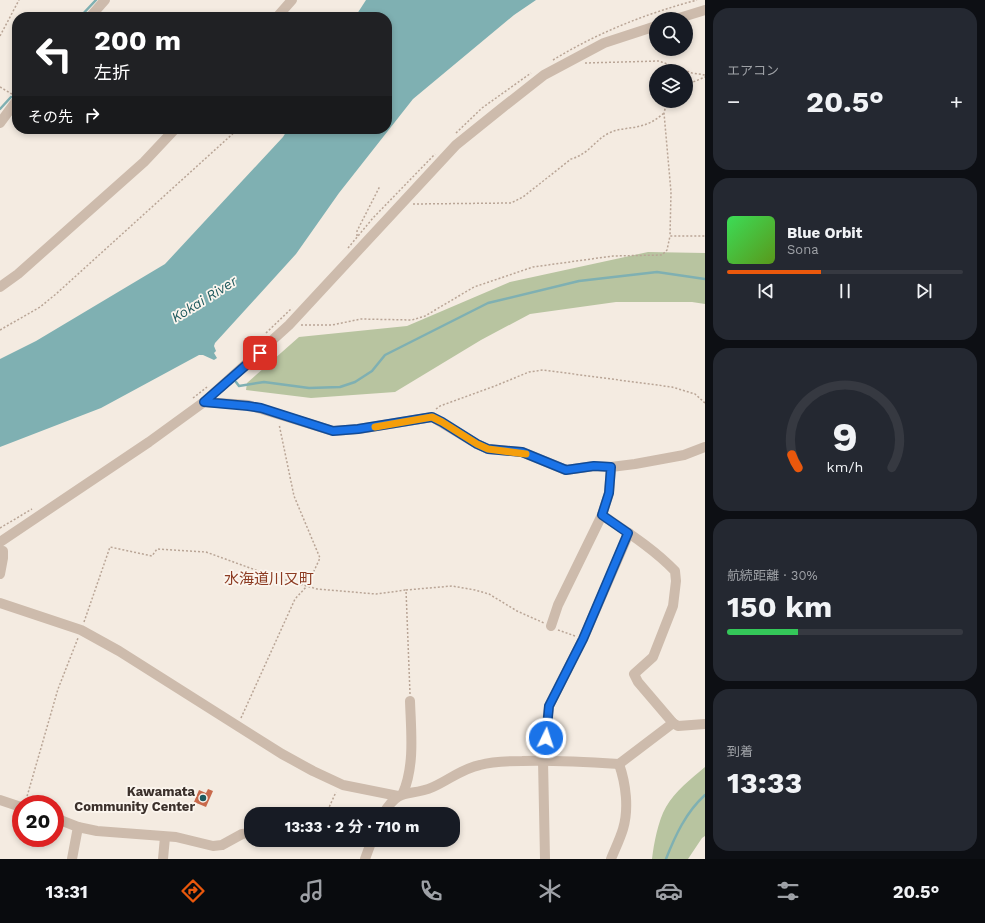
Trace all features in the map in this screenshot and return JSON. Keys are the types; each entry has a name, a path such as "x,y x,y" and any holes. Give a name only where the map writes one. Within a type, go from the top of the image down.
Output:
{"street":[{"path":"94,12 105,0"},
{"path":"281,12 292,0"},
{"path":"693,14 705,10"},
{"path":"0,574 3,558 1,548 204,402 289,325 456,145 544,75 604,43 649,28"},
{"path":"0,123 12,107"},
{"path":"0,286 18,274 144,162 170,134"},
{"path":"204,402 248,406 333,431 358,429 432,417 488,449 522,452 566,470 594,466 611,467 684,455 705,447"},
{"path":"551,626 558,605 602,515 609,493 611,467"},
{"path":"602,515 660,557 675,571 676,581 673,606 653,657 634,674 638,682 678,726 705,724"},
{"path":"545,859 543,760 549,706 583,639 628,533"},
{"path":"0,603 81,630 119,651 282,754 340,783 401,794 423,791 462,771 479,765 498,762 543,760 620,764 673,722"},
{"path":"387,807 401,794 410,776 410,701"},
{"path":"611,859 623,829 626,809 624,776 620,764"},
{"path":"0,800 12,804"},
{"path":"64,822 78,827 97,831 176,837 213,846 222,845 244,834"},
{"path":"72,859 78,827"},
{"path":"163,859 165,837"},
{"path":"365,859 369,847"}],"path":[{"path":"13,12 19,0"},
{"path":"0,36 12,13"},
{"path":"581,63 659,61 705,76"},
{"path":"693,82 705,76"},
{"path":"0,87 12,94"},
{"path":"289,325 332,325 361,319 412,320 425,316 474,288 533,267 613,256 662,255 667,250 670,236 671,192 664,113 666,108"},
{"path":"411,204 511,203 523,197 571,159 580,156 608,134 617,130 641,126 654,121 664,113"},
{"path":"0,330 40,306 56,294 232,134"},
{"path":"357,236 357,231 380,186"},
{"path":"670,236 705,236"},
{"path":"428,417 440,406 529,372 543,370 672,387 695,394 705,403"},
{"path":"238,725 295,599 307,586 320,558 294,496 277,414"},
{"path":"28,795 58,689 81,630 110,547 152,556 157,549 206,552 307,586 376,594 452,586 475,590 489,594 517,611 583,639"},
{"path":"406,590 410,701"},
{"path":"329,807 340,783"}],"green space":[{"path":"648,252 705,253 705,304 692,302 616,302 530,314 481,340 395,392 311,398 246,390 247,383 299,337 407,326 510,282"},
{"path":"705,767 705,836 702,838 688,859 652,859 655,839 666,807 679,790"}],"water":[{"path":"366,0 536,0 514,15 413,99 392,126 392,12 358,12"},
{"name":"Kokai River","path":"285,134 385,134 339,193 296,254 215,343 214,346 216,351 214,353 217,358 214,360 203,355 199,355 101,408 0,447 0,359 36,341 165,264"}],"building":[{"name":"Kawamata Community Center","path":"208,789 213,791 206,807 194,802 199,790 206,793"}],"waterway":[{"path":"85,12 96,0"},
{"path":"0,109 11,97"},
{"path":"236,382 239,386 264,382 309,388 340,387 355,382 372,371 385,355 488,303 579,281 657,272 705,279"},
{"path":"666,859 682,825 692,809 705,795"}],"slow traffic":[{"path":"375,427 432,417 488,449 522,452 526,454"}],"place":[{"name":"Kawamata Community Center","path":"203,798"}],"district":[{"name":"水海道川又町","path":"269,579"}],"route":[{"path":"260,353 204,402 261,408 333,431 394,424 432,417 488,449 522,452 566,470 594,466 611,467 609,493 602,515 628,533 583,639 549,706 546,738"}]}
